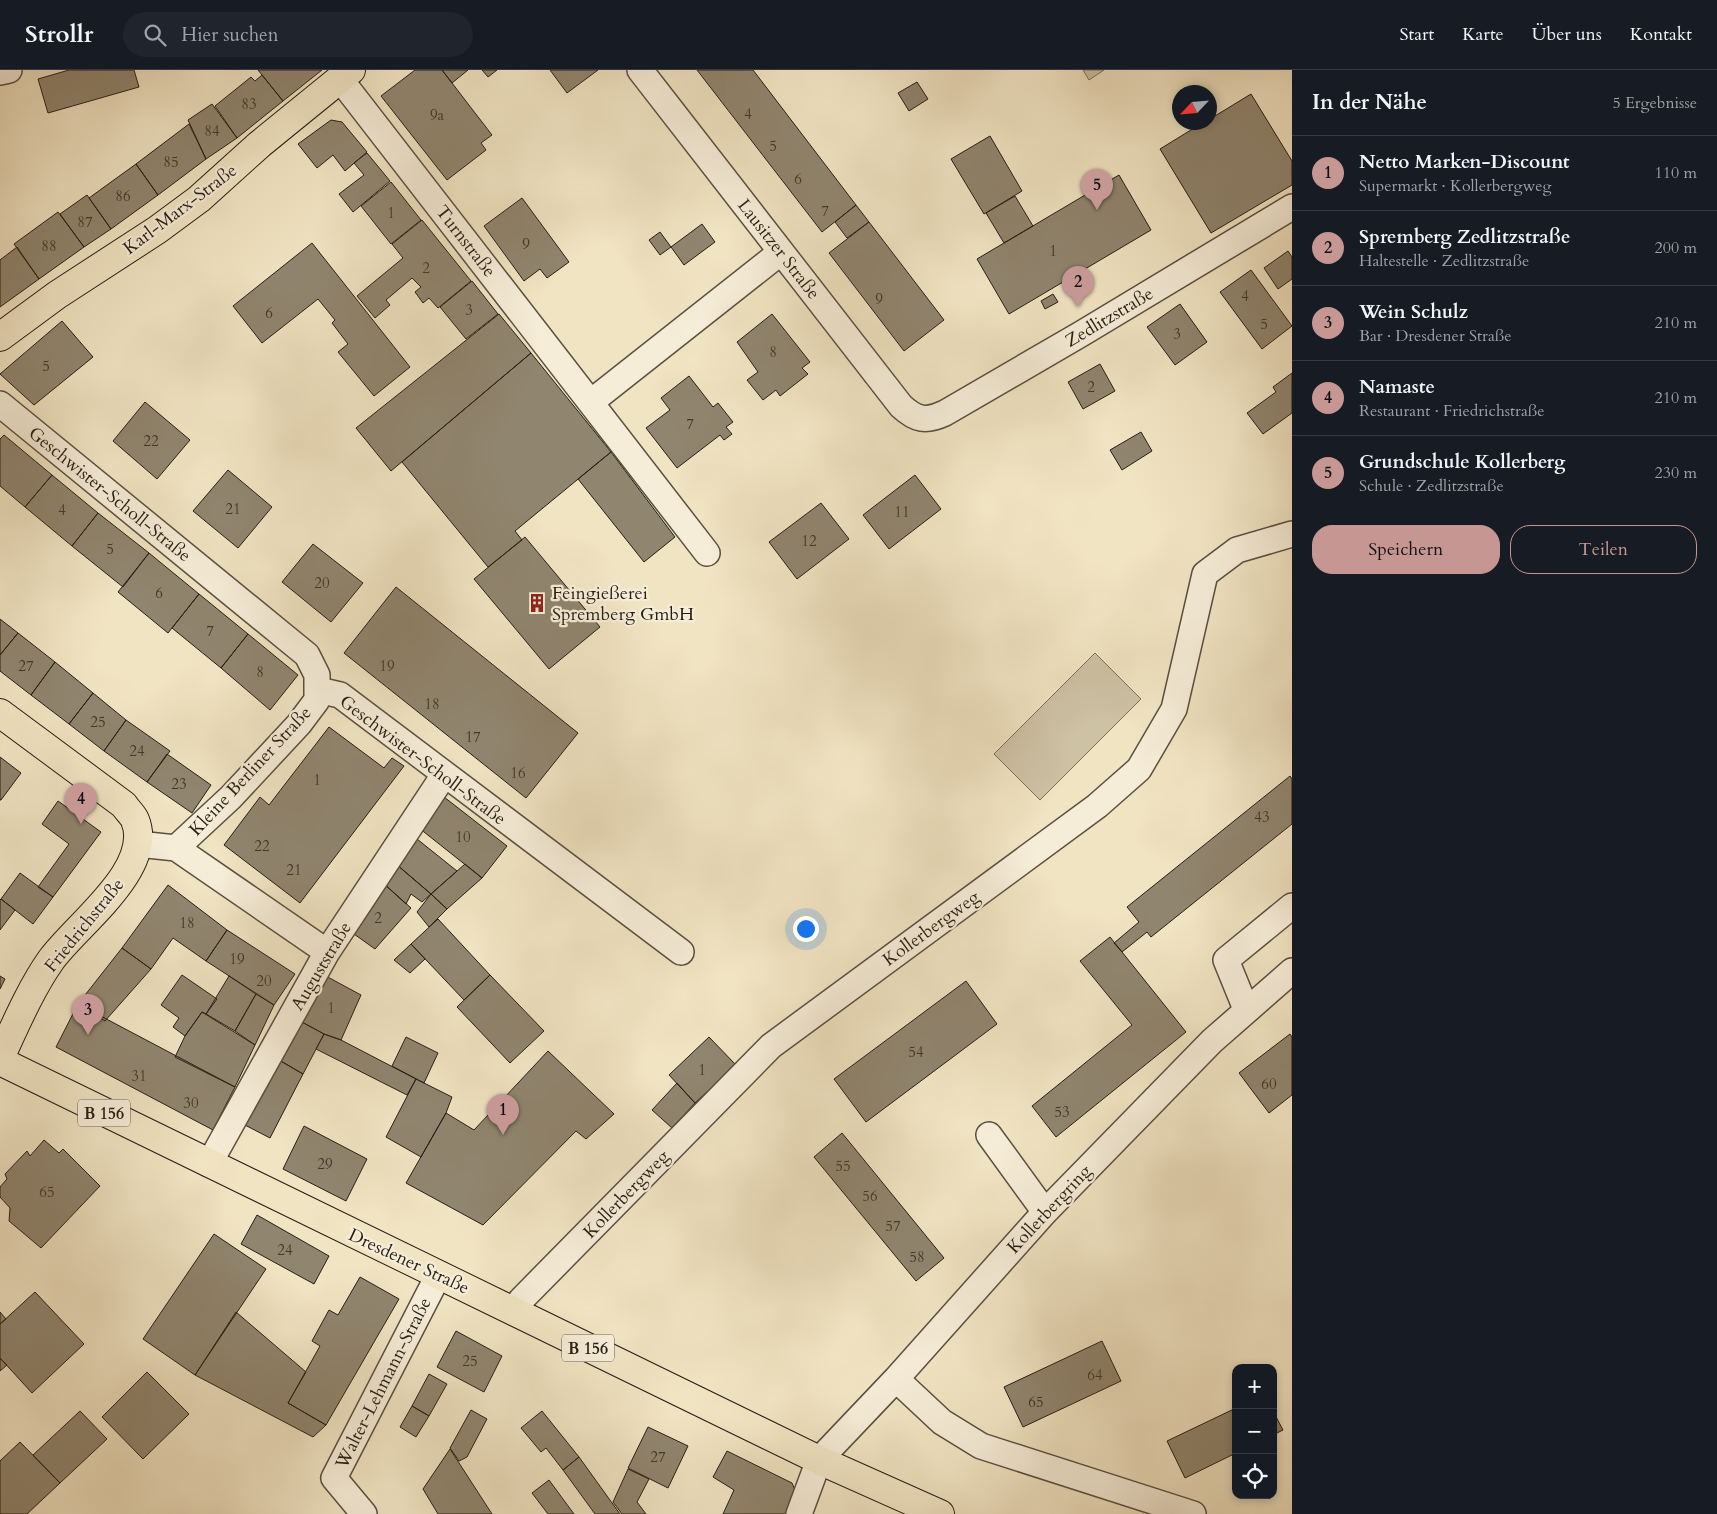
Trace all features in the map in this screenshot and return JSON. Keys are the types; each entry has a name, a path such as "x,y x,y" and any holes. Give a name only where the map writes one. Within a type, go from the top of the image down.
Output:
{"main road":[{"name":"Karl-Marx-Straße","path":"0,337 57,295 140,241 199,199 260,144 345,75"},
{"path":"0,713 124,805 135,821 138,844"},
{"name":"Friedrichstraße","path":"0,1060 50,961 118,885 135,856 138,844"},
{"name":"Dresdener Straße","path":"0,1060 209,1164 819,1460"},
{"name":"B 156","path":"819,1460 940,1514"}],"street":[{"path":"0,72 9,70"},
{"name":"Lausitzer Straße","path":"640,70 901,406 912,416 923,420"},
{"name":"Turnstraße","path":"345,75 707,553"},
{"name":"Zedlitzstraße","path":"923,420 933,419 945,413 1292,207"},
{"path":"591,402 781,252"},
{"name":"Geschwister-Scholl-Straße","path":"0,404 308,655 316,676 318,690 340,695 681,952"},
{"name":"Kollerbergweg","path":"514,1312 521,1300 772,1046 1097,806 1139,769 1174,709 1205,574 1237,550 1292,534"},
{"name":"Kleine Berliner Straße","path":"176,848 231,797 299,724 316,700 318,690"},
{"name":"Auguststraße","path":"209,1164 327,952 444,775"},
{"path":"138,844 176,848 327,952"},
{"path":"1246,1009 1226,960 1292,906"},
{"name":"Kollerbergring","path":"819,1460 896,1379 1045,1212 1246,1009 1292,971"},
{"path":"989,1135 1045,1212"},
{"name":"Walter-Lehmann-Straße","path":"364,1514 334,1478 439,1274"},
{"path":"896,1379 942,1422 981,1446 1193,1514"},
{"path":"799,1514 819,1460"}],"shaded area":[{"path":"1083,70 1104,70 1089,80"},
{"path":"1095,653 1141,699 1040,800 994,754"}],"building":[{"path":"69,70 134,70 139,87 48,113 38,79"},
{"path":"258,70 322,70 283,101"},
{"path":"415,70 442,70 492,135 481,143 486,150 447,180 381,96"},
{"path":"442,70 468,70 452,83"},
{"path":"482,70 497,70 488,77"},
{"path":"550,70 598,70 567,93"},
{"path":"697,70 753,70 856,205 822,232"},
{"path":"262,75 283,101 237,138 215,106 251,77 255,81"},
{"path":"917,82 928,99 909,111 898,93"},
{"path":"1251,94 1292,161 1292,185 1211,233 1160,149 1191,130 1217,130 1217,115"},
{"path":"212,104 237,138 206,159 188,120"},
{"path":"331,120 342,122 367,152 345,171 333,155 317,168 298,144"},
{"path":"189,124 206,159 158,195 136,164"},
{"path":"990,136 1022,191 984,214 951,159"},
{"path":"367,153 390,181 353,212 339,194 364,175 354,163"},
{"path":"136,164 158,195 111,229 89,198"},
{"path":"1119,175 1151,230 1009,314 977,259"},
{"path":"391,182 421,220 391,244 361,206"},
{"path":"87,195 111,229 84,247 60,214"},
{"path":"1015,196 1033,226 1004,243 986,213"},
{"path":"522,198 569,262 547,278 540,269 524,281 484,226"},
{"path":"856,205 869,222 847,238 835,222"},
{"path":"58,212 84,247 39,279 14,244"},
{"path":"422,220 471,281 438,308 429,298 423,303 415,292 421,287 412,278 386,300 390,305 375,318 357,296 403,258 392,244"},
{"path":"869,222 944,320 904,351 829,253"},
{"path":"702,224 715,242 684,265 671,247"},
{"path":"660,232 671,247 660,255 649,240"},
{"path":"312,243 410,367 374,396 338,352 348,344 332,323 335,320 318,299 262,343 233,306"},
{"path":"17,247 39,279 0,307 0,260"},
{"path":"1288,251 1292,257 1292,279 1278,289 1264,268"},
{"path":"1251,270 1292,326 1262,349 1220,292"},
{"path":"472,281 498,314 466,339 440,307"},
{"path":"1053,294 1058,302 1045,309 1041,301"},
{"path":"1180,304 1207,342 1175,365 1147,327"},
{"path":"499,314 531,353 391,471 356,428"},
{"path":"772,314 810,362 802,368 808,374 780,396 776,390 763,400 747,380 758,372 737,342"},
{"path":"62,321 93,357 34,405 0,374"},
{"path":"531,353 611,452 515,531 522,540 488,567 402,462"},
{"path":"1100,364 1115,391 1083,409 1068,382"},
{"path":"1292,373 1292,413 1263,434 1247,413 1276,392 1273,387"},
{"path":"689,376 713,407 718,403 733,422 726,427 732,434 724,440 720,435 677,468 646,428 670,410 661,398"},
{"path":"145,402 190,440 157,479 113,441"},
{"path":"1141,432 1152,451 1122,470 1110,450"},
{"path":"4,435 52,475 25,507 0,486 0,439"},
{"path":"611,452 675,537 644,562 578,479"},
{"path":"228,470 272,507 238,548 193,511"},
{"path":"52,475 98,513 72,546 25,507"},
{"path":"915,475 941,509 889,549 863,515"},
{"path":"821,503 849,539 797,579 769,542"},
{"path":"98,513 149,553 123,587 72,546"},
{"name":"Feingießerei Spremberg GmbH","path":"525,537 600,627 549,669 474,579"},
{"path":"313,544 363,583 331,622 282,582"},
{"path":"149,553 199,594 168,633 118,592"},
{"path":"396,587 578,733 526,798 344,653"},
{"path":"199,594 248,634 221,668 172,628"},
{"path":"0,619 18,633 0,655"},
{"path":"18,633 55,662 31,695 0,671 0,655"},
{"path":"248,634 298,675 270,710 221,668"},
{"path":"55,662 93,693 69,724 31,695"},
{"path":"93,693 126,720 104,751 69,724"},
{"path":"126,720 170,751 147,782 104,751"},
{"path":"329,727 384,768 392,758 404,766 300,903 224,845 260,797 269,805"},
{"path":"167,754 211,785 192,813 147,782"},
{"path":"0,757 21,773 1,800 0,800"},
{"path":"1290,776 1292,779 1292,824 1151,937 1147,932 1122,952 1114,943 1139,922 1127,907"},
{"path":"444,797 507,846 482,878 419,828"},
{"path":"58,801 101,832 53,897 38,887 69,844 42,824"},
{"path":"417,839 457,871 431,894 396,864"},
{"path":"396,864 431,894 422,902 411,894 406,904 382,882"},
{"path":"465,864 482,878 447,909 431,894"},
{"path":"20,873 53,897 33,924 1,899"},
{"path":"382,882 411,908 375,949 347,929"},
{"path":"168,885 227,930 206,961 173,938 151,969 122,948"},
{"path":"431,894 447,909 429,927 417,912"},
{"path":"0,900 15,910 0,930"},
{"path":"438,919 490,975 464,1000 411,944"},
{"path":"227,930 295,974 274,1005 206,961"},
{"path":"1110,937 1186,1032 1056,1137 1032,1106 1132,1025 1080,961"},
{"path":"411,944 425,959 410,973 394,960"},
{"path":"122,948 151,969 105,1021 78,1004"},
{"path":"182,975 217,999 206,1014 202,1012 185,1036 173,1027 179,1018 161,1005"},
{"path":"324,975 361,995 341,1040 324,1034 300,1021"},
{"path":"490,975 544,1031 510,1063 457,1007"},
{"path":"0,976 5,979 0,989"},
{"path":"229,976 256,994 235,1031 206,1014"},
{"path":"966,981 997,1024 866,1122 834,1079"},
{"path":"256,994 274,1005 255,1045 235,1031"},
{"path":"78,1004 235,1087 213,1130 56,1047"},
{"path":"202,1012 255,1045 235,1087 175,1057 185,1036"},
{"path":"300,1021 324,1034 303,1074 279,1060"},
{"path":"324,1034 341,1040 416,1079 407,1095 316,1049"},
{"path":"1290,1034 1292,1037 1292,1095 1269,1113 1239,1073"},
{"path":"406,1037 438,1053 424,1083 392,1066"},
{"path":"709,1037 736,1065 695,1103 669,1075"},
{"path":"548,1051 614,1114 586,1139 576,1131 483,1225 406,1183 446,1113 474,1130"},
{"path":"279,1060 303,1074 270,1138 243,1124"},
{"path":"416,1079 452,1097 446,1113 421,1157 386,1137"},
{"path":"677,1083 695,1103 672,1128 652,1110"},
{"path":"304,1126 367,1159 346,1201 283,1169"},
{"path":"842,1133 944,1258 916,1281 814,1157"},
{"path":"44,1140 59,1153 63,1149 100,1186 41,1248 9,1221 10,1208 0,1197 0,1187 7,1179 5,1174 27,1151 30,1156"},
{"path":"257,1215 329,1256 314,1284 241,1244"},
{"path":"214,1234 266,1269 195,1375 143,1339"},
{"path":"360,1277 399,1299 326,1425 288,1403 320,1346 312,1341 329,1310 338,1315"},
{"path":"35,1292 84,1344 32,1393 0,1358 0,1324"},
{"path":"0,1312 6,1319 0,1324"},
{"path":"236,1312 306,1372 288,1403 326,1425 313,1437 195,1375"},
{"path":"456,1331 502,1356 484,1392 437,1367"},
{"path":"1102,1341 1121,1381 1023,1427 1004,1387"},
{"path":"0,1358 7,1365 0,1371"},
{"path":"147,1372 189,1414 143,1459 102,1417"},
{"path":"429,1374 447,1384 429,1416 412,1406"},
{"path":"412,1406 429,1416 416,1437 400,1427"},
{"path":"471,1410 487,1419 467,1457 459,1461 450,1448"},
{"path":"1232,1410 1232,1455 1185,1478 1167,1441"},
{"path":"80,1411 107,1439 60,1483 33,1455"},
{"path":"542,1411 579,1457 563,1470 546,1448 541,1452 521,1428"},
{"path":"1277,1419 1283,1430 1277,1433"},
{"path":"648,1427 688,1446 668,1488 628,1468"},
{"path":"20,1442 60,1483 27,1514 0,1514 0,1461"},
{"path":"450,1449 492,1514 438,1514 423,1489"},
{"path":"727,1451 792,1483 797,1495 787,1514 723,1514 734,1490 713,1477"},
{"path":"579,1457 620,1514 595,1514 563,1470"},
{"path":"628,1469 649,1479 637,1502 646,1514 622,1514 613,1502"},
{"path":"549,1480 574,1514 548,1514 532,1493"}],"place":[{"name":"Grundschule Kollerberg","path":"1097,210"},
{"name":"Spremberg Zedlitzstraße","path":"1078,307"},
{"name":"Feingießerei Spremberg GmbH","path":"537,603"},
{"name":"Namaste","path":"81,824"},
{"name":"Wein Schulz","path":"88,1035"},
{"name":"Netto Marken-Discount","path":"503,1135"}]}
